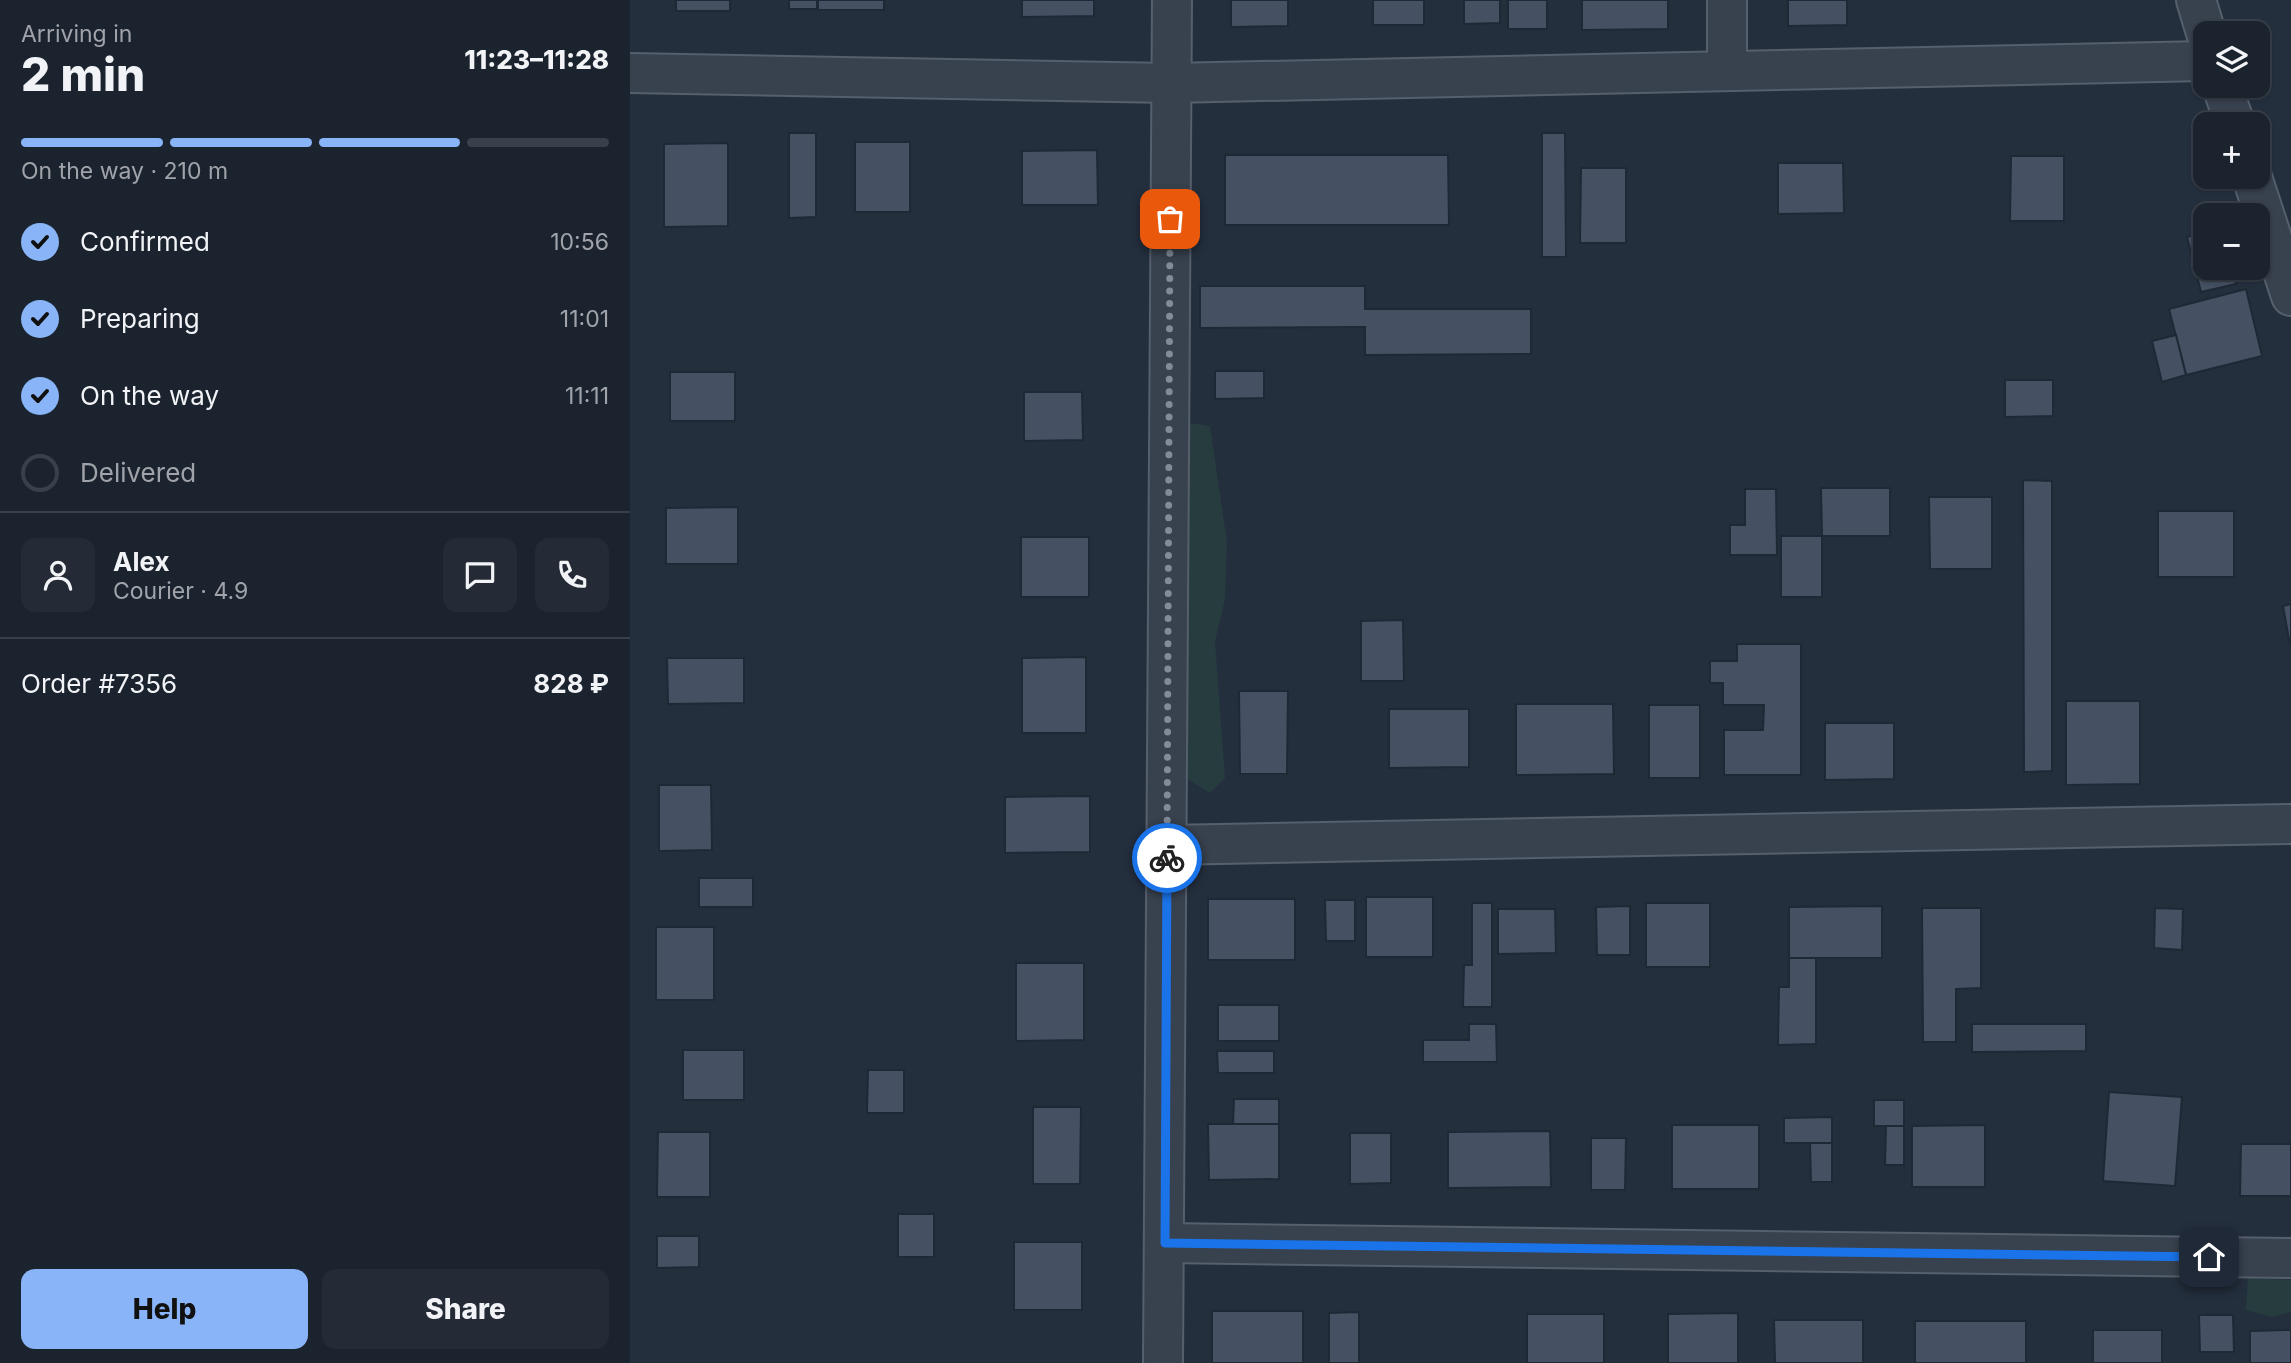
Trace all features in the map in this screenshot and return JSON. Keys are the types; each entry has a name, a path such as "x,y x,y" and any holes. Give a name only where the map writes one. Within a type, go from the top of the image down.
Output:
{"street":[{"path":"1163,1363 1172,0"},
{"path":"1727,0 1727,71"},
{"path":"2196,0 2202,21"},
{"path":"630,73 1171,83 2193,61"},
{"path":"2256,189 2291,296"},
{"path":"1167,845 2291,824"},
{"path":"1165,1243 2291,1258"}],"green space":[{"path":"1184,422 1210,426 1227,542 1225,599 1215,642 1225,778 1210,793 1184,777"},
{"path":"2248,1278 2291,1280 2291,1312 2272,1317 2246,1310"}],"building":[{"path":"676,0 730,0 730,11 676,11"},
{"path":"789,0 817,0 817,9 789,9"},
{"path":"818,0 884,0 884,10 818,10"},
{"path":"1022,0 1094,0 1094,16 1022,17"},
{"path":"1231,0 1288,0 1288,26 1231,27"},
{"path":"1373,0 1424,0 1424,25 1373,25"},
{"path":"1464,0 1500,0 1500,23 1464,24"},
{"path":"1508,0 1547,0 1547,29 1508,29"},
{"path":"1582,0 1668,0 1668,29 1582,30"},
{"path":"1788,0 1847,0 1847,25 1788,26"},
{"path":"789,133 816,133 816,217 789,218"},
{"path":"1542,133 1565,133 1566,257 1542,257"},
{"path":"855,142 910,142 910,212 855,212"},
{"path":"728,143 728,226 664,227 664,144"},
{"path":"1097,150 1098,205 1022,205 1022,151"},
{"path":"1225,155 1448,155 1449,225 1225,225"},
{"path":"2011,156 2064,156 2064,221 2010,221"},
{"path":"1778,163 1843,163 1844,213 1778,214"},
{"path":"1581,168 1626,168 1626,243 1580,243"},
{"path":"2193,235 2193,261 2187,237"},
{"path":"2198,280 2235,280 2236,284 2201,292"},
{"path":"1200,286 1365,286 1365,309 1531,309 1531,354 1365,355 1365,327 1200,328"},
{"path":"2246,289 2262,356 2186,375 2169,309"},
{"path":"2176,335 2186,375 2162,382 2152,341"},
{"path":"1215,371 1264,371 1264,398 1215,399"},
{"path":"670,372 735,372 735,421 670,421"},
{"path":"2005,380 2053,380 2053,416 2005,417"},
{"path":"1024,392 1082,392 1083,440 1024,441"},
{"path":"2023,480 2052,481 2052,771 2024,772"},
{"path":"1821,488 1890,488 1890,536 1822,536"},
{"path":"1745,489 1776,489 1777,555 1730,555 1730,525 1745,525"},
{"path":"1929,497 1992,497 1992,569 1930,569"},
{"path":"738,507 738,564 666,564 666,508"},
{"path":"2158,511 2234,511 2234,577 2158,577"},
{"path":"1781,536 1822,536 1822,597 1781,597"},
{"path":"1021,537 1089,537 1089,597 1021,597"},
{"path":"2291,604 2291,645 2290,645 2283,606"},
{"path":"1403,620 1404,681 1361,681 1361,621"},
{"path":"1737,644 1801,644 1801,775 1724,775 1724,730 1763,730 1764,705 1723,705 1723,683 1710,683 1710,661 1737,661"},
{"path":"1086,657 1086,733 1022,733 1022,658"},
{"path":"667,658 744,658 744,703 668,704"},
{"path":"1239,691 1288,691 1287,774 1240,774"},
{"path":"2066,701 2140,701 2140,784 2066,785"},
{"path":"1516,704 1613,704 1614,774 1516,775"},
{"path":"1649,705 1700,705 1700,778 1649,778"},
{"path":"1389,709 1469,709 1469,767 1389,768"},
{"path":"1825,723 1894,723 1894,779 1825,780"},
{"path":"659,785 711,785 712,850 659,851"},
{"path":"1090,796 1090,852 1005,853 1005,797"},
{"path":"699,878 753,878 753,907 699,907"},
{"path":"1366,897 1433,897 1433,957 1366,957"},
{"path":"1208,899 1295,899 1295,960 1208,960"},
{"path":"1325,900 1355,900 1355,941 1326,941"},
{"path":"1472,903 1492,903 1492,1007 1463,1007 1464,965 1472,965"},
{"path":"1646,903 1710,903 1710,967 1646,967"},
{"path":"1630,906 1630,955 1597,955 1596,907"},
{"path":"1882,906 1882,958 1789,958 1789,907"},
{"path":"1922,908 1981,908 1981,988 1956,989 1956,1042 1923,1042"},
{"path":"2155,908 2183,909 2182,950 2154,948"},
{"path":"1498,909 1555,909 1556,953 1498,954"},
{"path":"656,927 714,927 714,1000 656,1000"},
{"path":"1789,958 1816,958 1816,1044 1778,1045 1779,987 1789,987"},
{"path":"1016,963 1084,963 1084,1040 1016,1041"},
{"path":"1218,1005 1279,1005 1279,1041 1218,1041"},
{"path":"1469,1024 1496,1024 1497,1062 1423,1062 1423,1040 1469,1040"},
{"path":"1972,1024 2086,1024 2086,1051 1972,1052"},
{"path":"683,1050 744,1050 744,1100 683,1100"},
{"path":"1217,1051 1274,1051 1274,1073 1218,1073"},
{"path":"868,1070 904,1070 904,1113 867,1113"},
{"path":"2109,1092 2182,1097 2175,1186 2103,1181"},
{"path":"1234,1099 1279,1099 1279,1124 1233,1124"},
{"path":"1874,1100 1904,1100 1904,1126 1874,1126"},
{"path":"1033,1107 1081,1107 1080,1184 1033,1184"},
{"path":"1832,1117 1832,1143 1784,1143 1784,1118"},
{"path":"1208,1124 1279,1124 1279,1179 1209,1180"},
{"path":"1672,1125 1759,1125 1759,1189 1672,1189"},
{"path":"1985,1125 1985,1187 1912,1187 1912,1126"},
{"path":"1886,1126 1904,1126 1904,1165 1885,1165"},
{"path":"1550,1131 1551,1187 1448,1188 1448,1132"},
{"path":"658,1132 710,1132 710,1197 657,1197"},
{"path":"1350,1133 1391,1133 1391,1183 1350,1184"},
{"path":"1591,1138 1626,1138 1625,1190 1591,1190"},
{"path":"1810,1143 1832,1143 1832,1182 1811,1182"},
{"path":"2241,1144 2291,1144 2291,1196 2240,1196"},
{"path":"898,1214 934,1214 934,1257 898,1257"},
{"path":"657,1236 699,1236 699,1267 657,1268"},
{"path":"1014,1242 1082,1242 1082,1310 1014,1310"},
{"path":"1212,1311 1303,1311 1303,1363 1212,1363"},
{"path":"1359,1312 1359,1363 1329,1363 1329,1313"},
{"path":"1738,1313 1738,1363 1668,1363 1668,1314"},
{"path":"1527,1314 1604,1314 1604,1363 1527,1363"},
{"path":"2199,1315 2233,1315 2234,1352 2200,1352"},
{"path":"1774,1320 1863,1320 1863,1363 1775,1363"},
{"path":"1915,1321 2026,1321 2026,1363 1915,1363"},
{"path":"2093,1330 2162,1330 2162,1363 2093,1363"},
{"path":"2291,1330 2291,1363 2250,1363 2250,1331"}],"way so far":[{"path":"1167,858 1170,219"}],"route":[{"path":"1167,858 1165,1243 2209,1257"}]}
